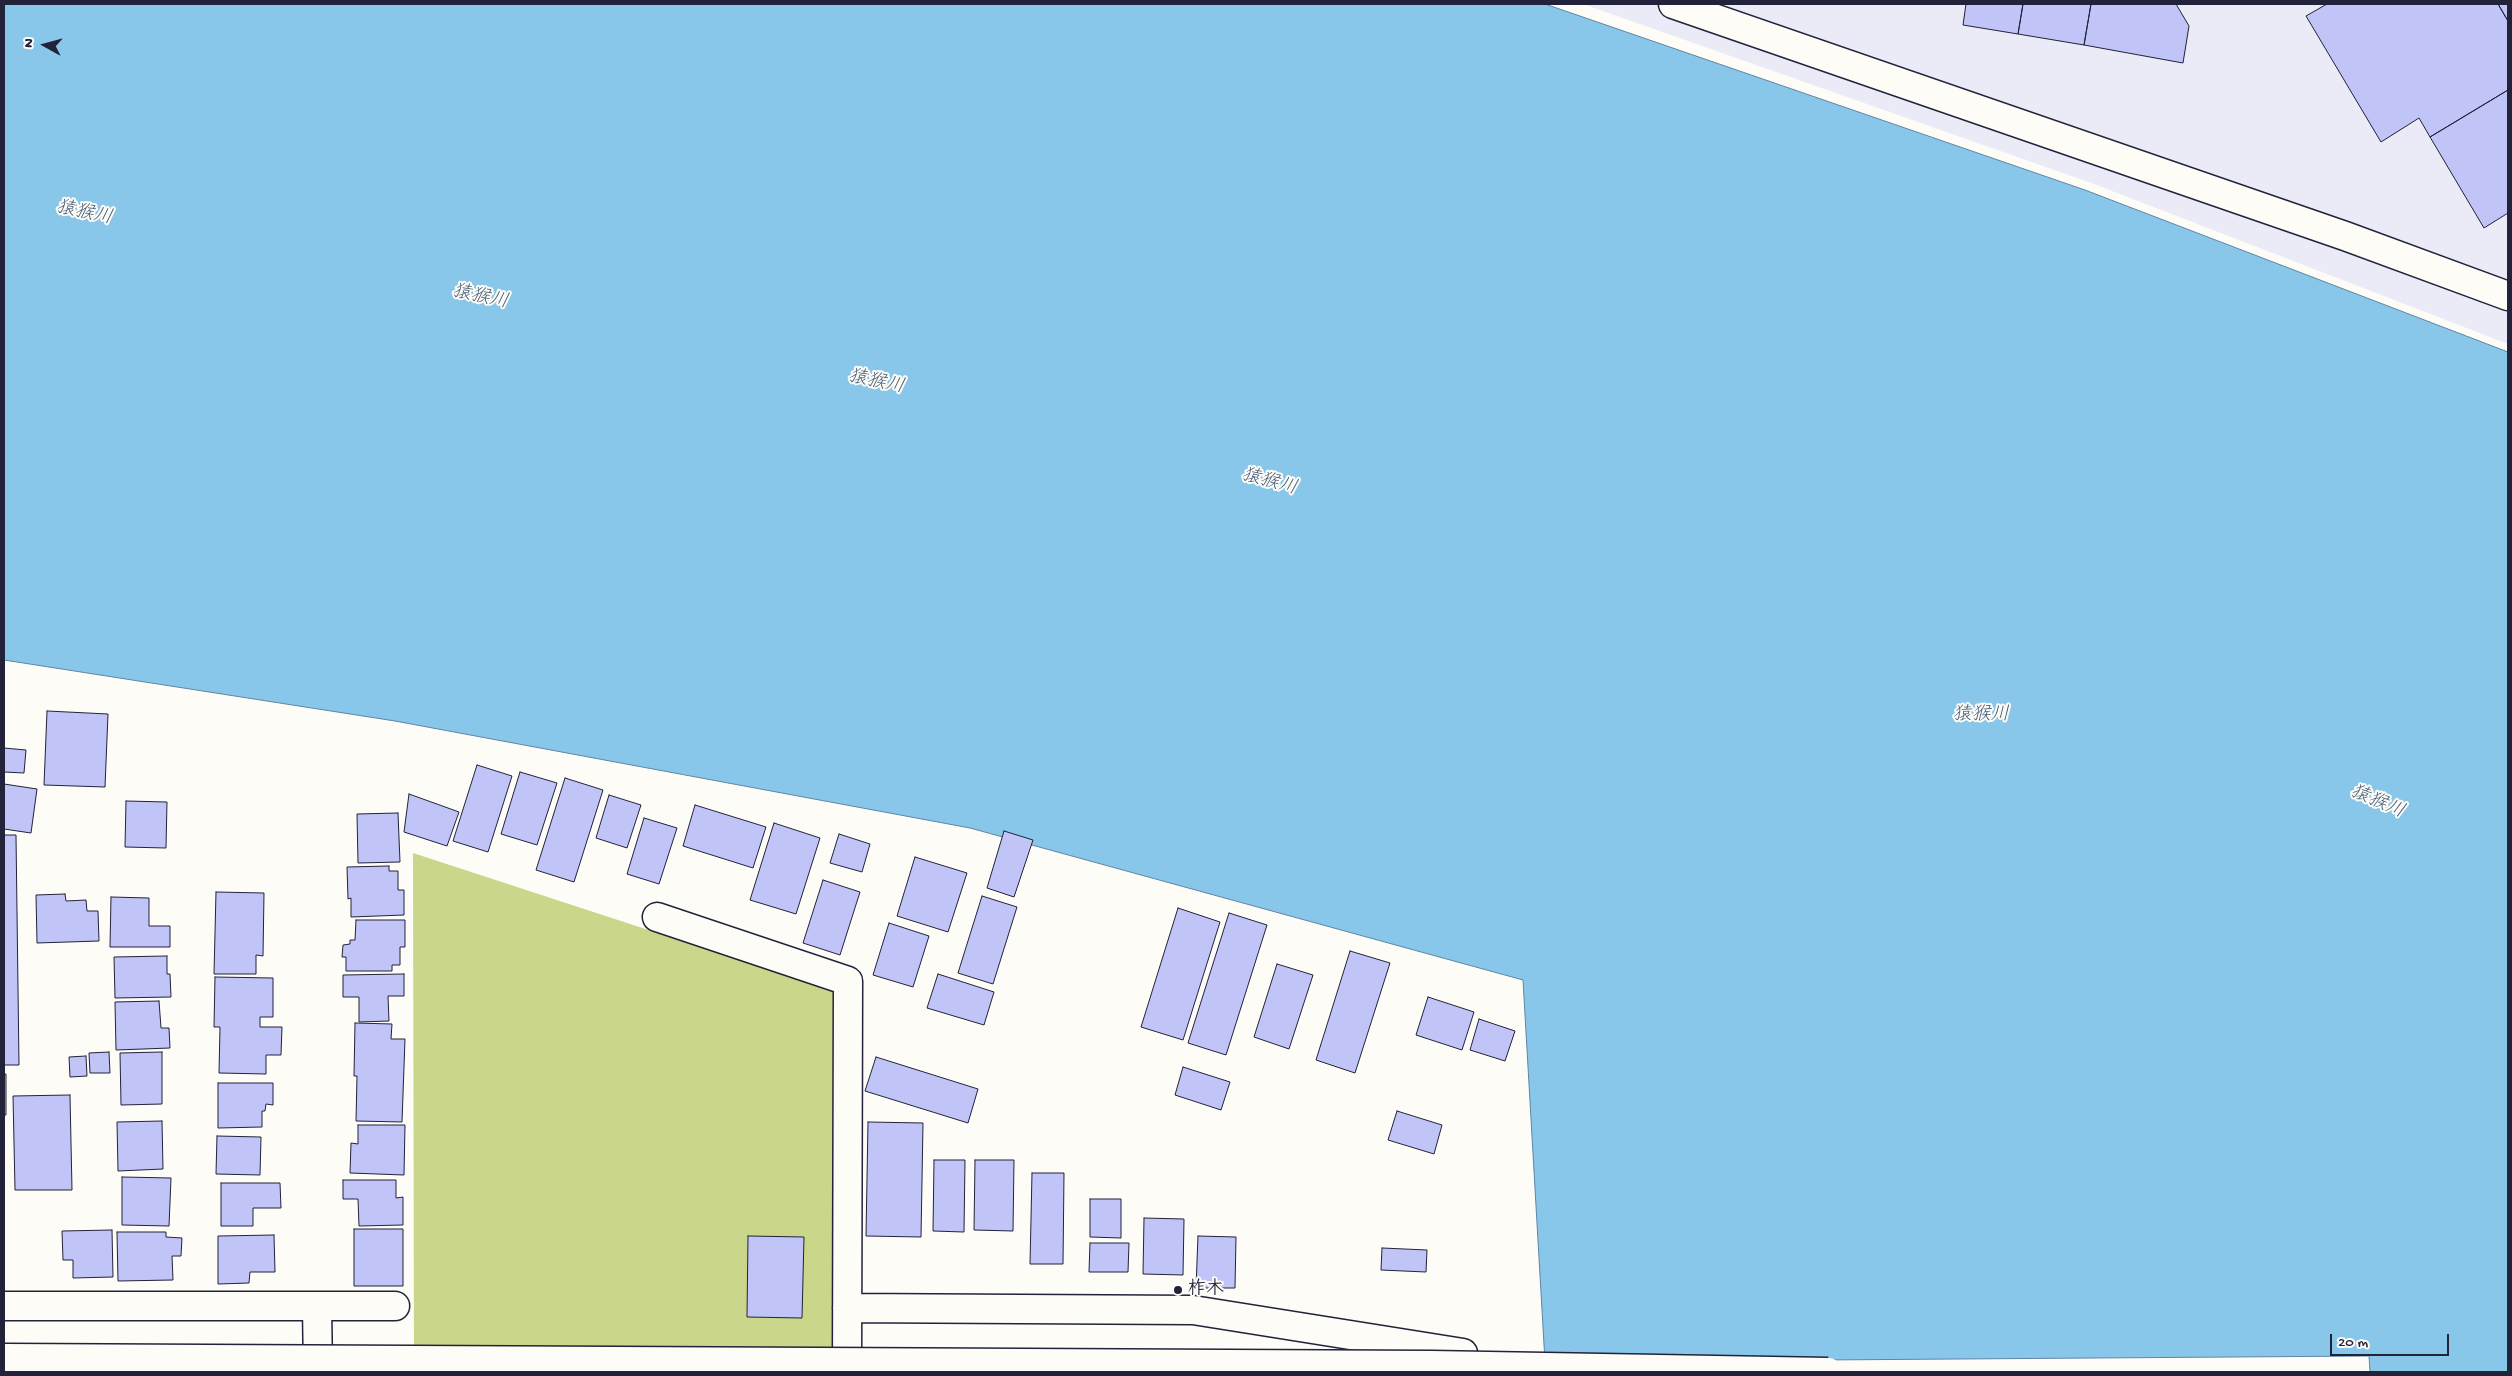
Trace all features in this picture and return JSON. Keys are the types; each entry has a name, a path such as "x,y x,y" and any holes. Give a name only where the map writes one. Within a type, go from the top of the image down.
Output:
{"main road":[{"path":"1672,4 2345,236 2508,296"},
{"path":"656,917 848,981 847,1372"},
{"path":"4,1306 395,1306"},
{"path":"317,1306 318,1372"},
{"path":"847,1308 1193,1310 1463,1353 1464,1372"},
{"path":"4,1358 1422,1365 1828,1372"}],"shaded area":[{"path":"1583,4 2508,4 2508,344 2094,184"}],"green space":[{"path":"413,853 838,992 833,1372 414,1372"}],"water":[{"name":"猿猴川","path":"4,4 1545,4 2085,190 2508,352 2508,1372 2370,1372 2369,1356 1545,1362 1523,980 970,828 395,721 4,660"}],"building":[{"path":"1966,4 2023,4 2018,34 1963,25"},
{"path":"2023,4 2091,4 2084,45 2018,34"},
{"path":"2091,4 2176,4 2189,26 2183,63 2084,45"},
{"path":"2327,4 2498,4 2508,21 2508,90 2430,137 2419,118 2381,142 2306,16"},
{"path":"2498,4 2508,4 2508,21"},
{"path":"2508,90 2508,213 2484,228 2430,137"},
{"path":"47,711 108,714 105,787 44,785"},
{"path":"4,748 26,750 24,773 4,772"},
{"path":"477,765 512,776 488,852 453,841"},
{"path":"520,772 557,783 537,845 501,834"},
{"path":"565,778 603,790 574,882 536,870"},
{"path":"4,784 37,789 31,833 4,829"},
{"path":"409,794 459,812 447,846 404,832"},
{"path":"609,795 641,805 627,848 596,838"},
{"path":"126,801 167,802 166,848 125,847"},
{"path":"695,805 766,827 753,868 683,846"},
{"path":"398,813 400,862 358,863 357,814"},
{"path":"644,818 677,828 659,884 627,874"},
{"path":"774,823 820,838 796,914 750,900"},
{"path":"1004,831 1033,840 1014,897 987,888"},
{"path":"839,834 870,844 862,872 830,863"},
{"path":"4,835 16,835 19,1065 4,1065"},
{"path":"915,857 967,873 948,932 897,916"},
{"path":"389,866 389,871 398,871 398,890 404,890 404,915 351,917 351,898 348,899 347,867"},
{"path":"823,880 860,892 840,955 803,943"},
{"path":"216,892 264,893 263,956 256,955 256,974 214,974"},
{"path":"65,894 66,901 86,900 87,911 98,911 99,941 37,943 36,895"},
{"path":"982,896 1017,907 993,984 958,973"},
{"path":"111,897 149,898 149,926 170,926 170,947 110,947"},
{"path":"1178,908 1220,922 1183,1040 1141,1027"},
{"path":"1229,913 1267,925 1226,1055 1188,1043"},
{"path":"356,920 405,920 405,947 400,947 400,965 392,965 392,971 346,971 346,957 342,957 343,945 350,944 350,940 355,940"},
{"path":"889,923 929,936 913,987 873,975"},
{"path":"1350,951 1390,963 1355,1073 1316,1060"},
{"path":"167,956 167,974 170,974 171,997 115,998 114,957"},
{"path":"1277,964 1313,975 1289,1049 1254,1037"},
{"path":"404,974 404,996 388,996 389,1021 359,1022 359,997 343,997 343,975"},
{"path":"938,974 994,992 984,1025 927,1008"},
{"path":"215,977 273,978 273,1017 260,1017 260,1027 282,1027 281,1055 266,1055 266,1074 219,1073 220,1027 214,1027"},
{"path":"1428,997 1474,1012 1462,1050 1416,1035"},
{"path":"159,1001 161,1028 169,1028 170,1048 116,1050 115,1002"},
{"path":"1479,1019 1515,1031 1505,1061 1470,1050"},
{"path":"355,1023 392,1024 391,1039 405,1039 402,1122 356,1121 357,1076 354,1076"},
{"path":"109,1052 110,1073 90,1073 89,1053"},
{"path":"162,1052 162,1104 121,1105 120,1053"},
{"path":"86,1056 87,1076 70,1077 69,1057"},
{"path":"876,1057 978,1089 968,1123 865,1091"},
{"path":"1183,1067 1230,1082 1221,1110 1175,1095"},
{"path":"4,1074 6,1074 6,1115 4,1115"},
{"path":"218,1083 273,1083 273,1105 266,1104 265,1111 262,1111 262,1127 218,1128"},
{"path":"70,1095 72,1190 15,1190 13,1096"},
{"path":"1397,1111 1442,1125 1434,1154 1388,1140"},
{"path":"162,1121 163,1169 118,1171 117,1122"},
{"path":"868,1122 923,1123 921,1237 866,1236"},
{"path":"358,1125 405,1125 404,1175 350,1173 351,1143 358,1144"},
{"path":"217,1136 261,1137 260,1175 216,1174"},
{"path":"934,1160 965,1160 964,1232 933,1231"},
{"path":"975,1160 1014,1160 1013,1231 974,1230"},
{"path":"1032,1173 1064,1173 1063,1264 1030,1264"},
{"path":"122,1177 171,1178 169,1226 122,1225"},
{"path":"343,1180 396,1180 396,1198 403,1197 403,1225 359,1226 358,1199 343,1199"},
{"path":"221,1183 280,1183 281,1208 253,1208 253,1226 221,1226"},
{"path":"1090,1199 1121,1199 1121,1238 1090,1237"},
{"path":"1144,1218 1184,1219 1183,1275 1143,1274"},
{"path":"354,1229 403,1229 403,1286 354,1286"},
{"path":"112,1230 113,1277 73,1278 73,1260 63,1260 62,1231"},
{"path":"117,1232 166,1232 166,1237 182,1238 181,1256 172,1256 173,1280 118,1281"},
{"path":"274,1235 275,1272 250,1272 249,1283 218,1284 218,1236"},
{"path":"748,1236 804,1237 802,1318 747,1317"},
{"path":"1198,1236 1236,1237 1235,1288 1196,1288"},
{"path":"1090,1243 1129,1243 1128,1272 1089,1272"},
{"path":"1382,1248 1427,1250 1426,1272 1381,1270"}],"place":[{"name":"柞木","path":"1178,1290"}]}
